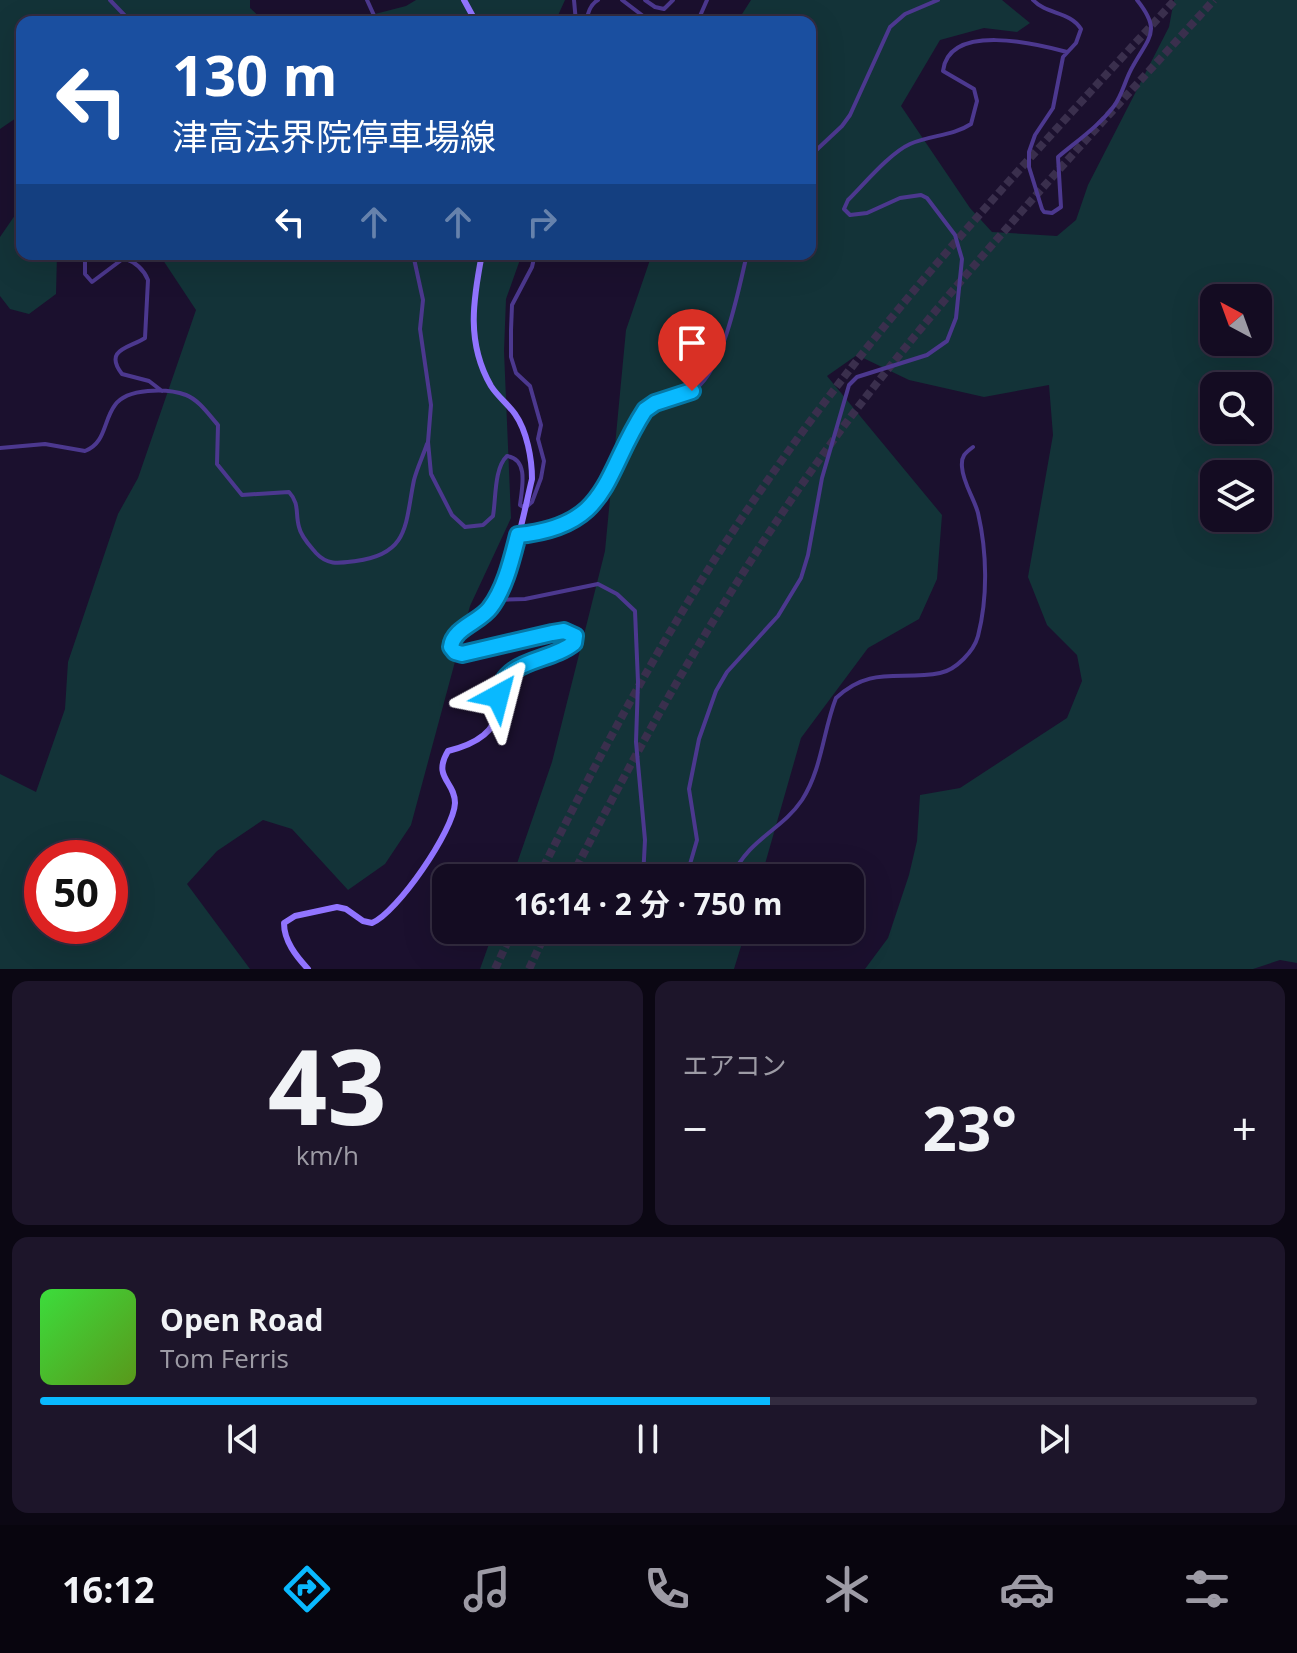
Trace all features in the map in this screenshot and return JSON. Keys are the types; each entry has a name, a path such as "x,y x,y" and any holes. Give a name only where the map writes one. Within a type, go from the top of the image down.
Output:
{"main road":[{"path":"308,969 291,947 284,932 284,923 295,916 337,907 372,923 387,914 437,847 454,808 454,797 443,774 442,762 448,751 470,747 494,724 500,683 505,676 531,661 565,650 574,643 575,636 564,631 473,652 455,652 451,647 456,635 488,611 495,600 518,535 532,467 523,431 514,412 490,384 475,341 473,301 481,260"}],"street":[{"path":"110,0 125,16"},
{"path":"622,0 643,16"},
{"path":"645,0 664,9 673,0"},
{"path":"816,150 850,115 890,27 905,14 938,0"},
{"path":"1033,0 1040,8 1072,18 1079,25 1081,34 1067,52 1053,108 1035,135 1029,152 1029,167 1044,212 1055,213 1061,207 1058,157 1114,106 1132,67 1151,39 1151,24 1137,0"},
{"path":"690,864 697,840 689,789 699,739 716,691 727,672 778,616 801,578 822,478 849,385 857,377 936,350 947,341 956,318 960,245 927,198 913,194 867,213 850,215 844,209 848,200 903,148 962,130 971,124 977,101 974,89 943,71 945,59 954,52 970,43 991,38 1067,52"},
{"path":"85,260 85,274 92,282 121,260"},
{"path":"128,260 136,264 148,280 145,338 126,345 116,360 122,374 149,381 164,393"},
{"path":"414,260 423,300 420,329 431,405 428,442 431,474 458,523 465,527 483,525 493,516 502,459 514,457 519,462 523,473 520,505 525,508 532,502 541,478 544,461 538,439 541,425 530,386 516,373 511,357 512,305 534,260"},
{"path":"518,535 567,524 594,506 645,410 655,403 692,391 704,381 726,336 745,260"},
{"path":"0,448 45,444 85,451 98,442 114,405 125,395 149,391 185,394 218,425 217,464 242,495 289,492 297,503 300,530 319,556 334,564 376,559 395,545 404,532 414,482 428,442"},
{"path":"739,864 747,851 792,812 808,790 836,698 846,688 862,681 900,674 940,673 951,669 974,647 981,610 984,555 977,510 961,463 973,447"},
{"path":"495,600 525,599 598,584 617,594 635,611 638,682 636,742 645,840 644,864"}],"green space":[{"path":"0,0 250,0 250,8 259,16 16,16 16,118 0,129"},
{"path":"416,0 565,0 558,16 367,16 406,6"},
{"path":"751,0 1002,0 1030,23 1017,32 984,28 940,40 901,106 970,208 992,232 1057,236 1076,220 1088,185 1169,27 1174,0 1297,0 1297,963 1280,960 1253,969 865,969 888,938 909,875 917,841 920,795 960,788 1067,718 1082,681 1077,655 1047,625 1028,577 1053,435 1049,385 984,397 909,380 857,355 827,376 942,515 937,579 919,619 868,648 801,738 765,864 517,864 552,762 605,551 626,330 650,260 816,260 816,16 741,16"},
{"path":"16,214 16,260 57,260 56,294 29,314 10,309 0,296 0,237"},
{"path":"163,260 520,260 506,299 504,351 511,518 470,606 411,825 385,864 348,890 292,829 263,820 217,851 187,884 250,969 0,969 0,774 36,792 65,709 68,662 118,514 138,478 196,310"},
{"path":"489,944 742,944 734,969 480,969"}],"tunnel":[{"path":"545,864 678,619 741,519 820,408 967,229 1175,0"},
{"path":"578,864 700,642 772,529 849,419 981,258 1214,0"},
{"path":"495,969 507,944"},
{"path":"529,969 541,944"}],"route":[{"path":"498,696 500,683 505,676 531,661 565,650 574,643 575,636 564,631 462,654 451,647 456,635 488,611 495,600 518,535 567,524 581,517 594,506 604,491 645,410 655,403 692,391"}]}
